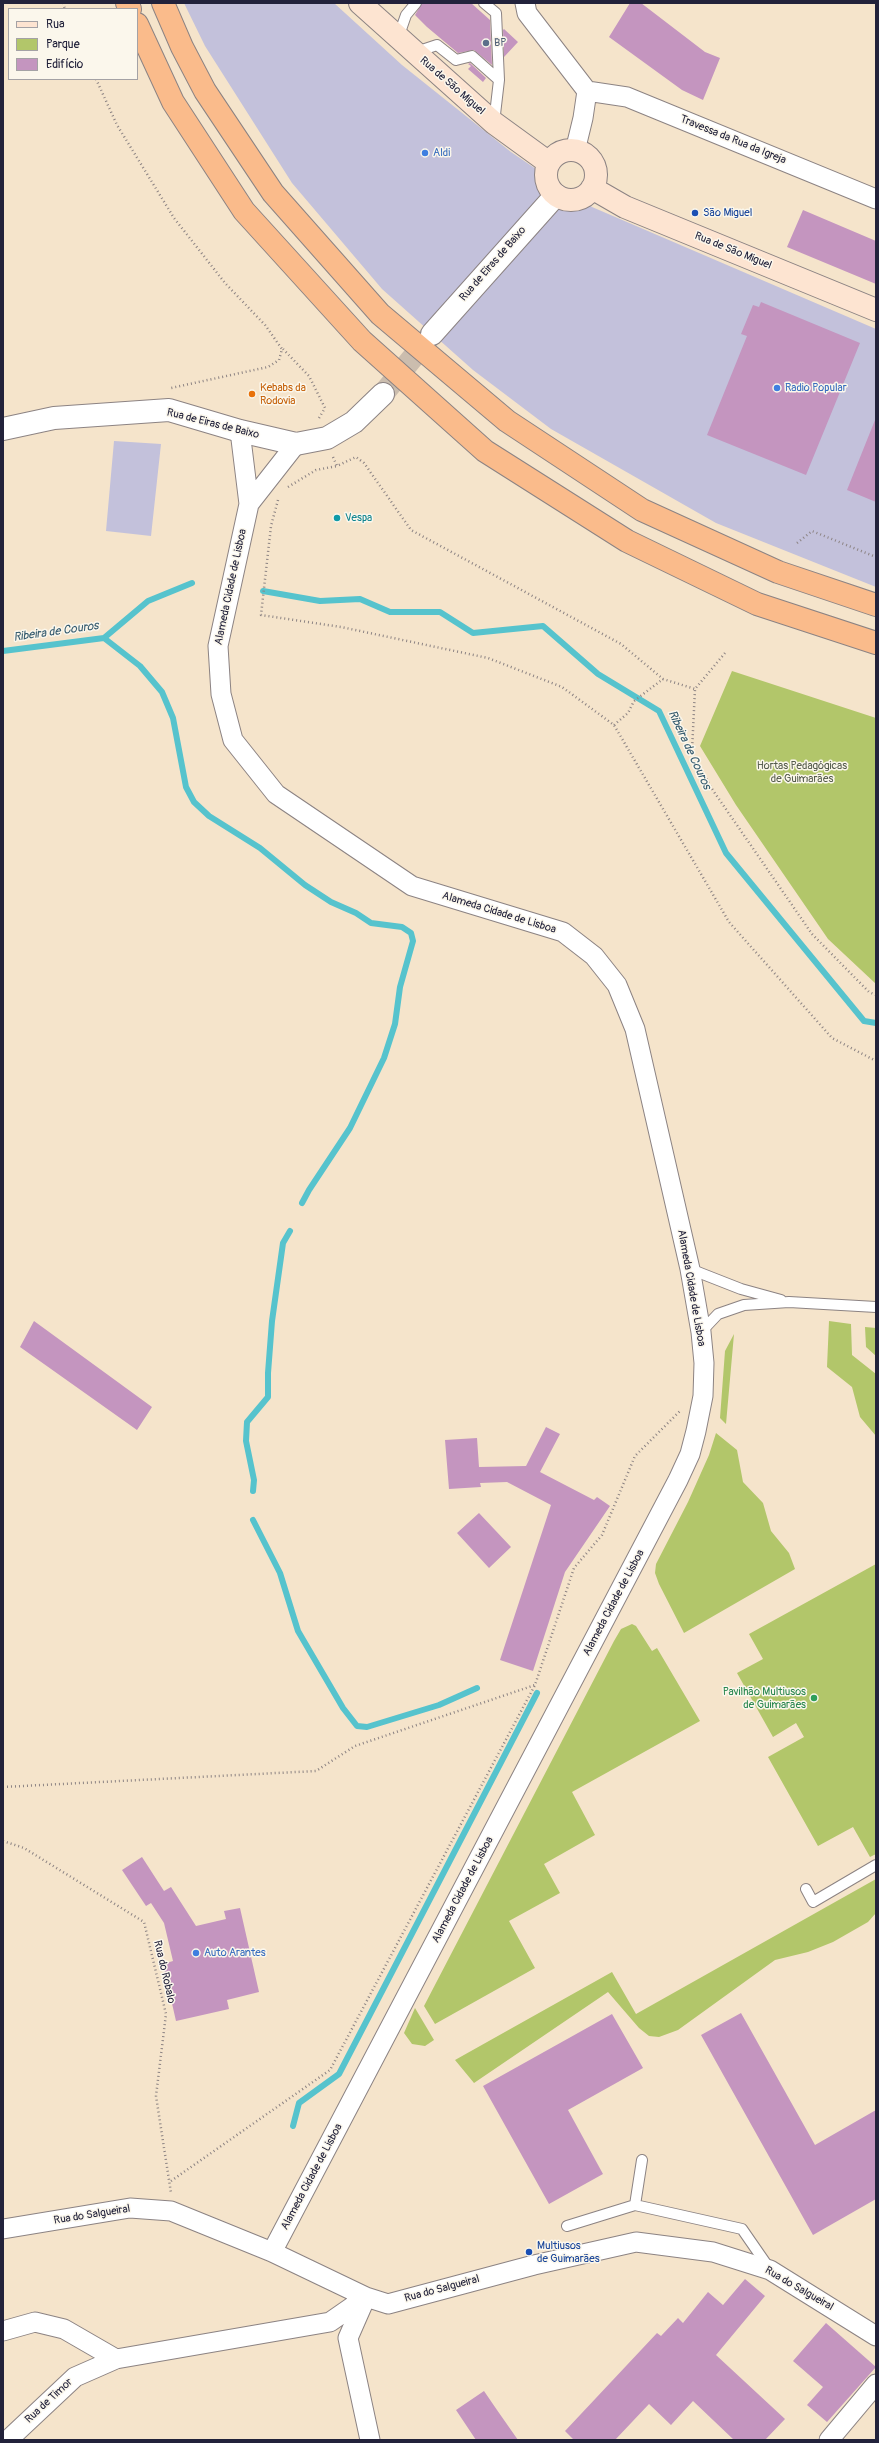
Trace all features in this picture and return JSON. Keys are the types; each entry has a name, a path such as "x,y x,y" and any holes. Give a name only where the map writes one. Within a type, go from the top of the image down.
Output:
{"highway":[{"path":"163,3 182,47 205,91 274,193 380,314 470,390 507,421 642,510 778,572 876,605"},
{"path":"138,26 173,102 244,210 362,341 485,452 627,541 757,604 876,643"}],"main road":[{"name":"Rua de São Miguel","path":"360,3 414,53 494,123 549,163"},
{"path":"575,150 589,158 594,165 596,172 592,188 582,198 576,200 562,199 556,195 548,183 547,170 549,163 560,153 575,150"},
{"name":"Rua de São Miguel","path":"592,188 625,207 876,310"}],"street":[{"path":"525,3 527,13 587,91 583,118 575,150"},
{"name":"Travessa da Rua da Igreja","path":"587,91 627,97 876,199"},
{"name":"Rua de Eiras de Baixo","path":"432,334 556,195"},
{"name":"Rua de Eiras de Baixo","path":"3,429 54,418 168,410 240,431 296,444 327,438 354,422 383,394"},
{"name":"Alameda Cidade de Lisboa","path":"240,431 249,504 218,646 221,694 233,740 276,794 412,886 563,932 594,956 617,986 635,1029 690,1268 701,1332 703,1388 690,1454 678,1480 272,2252"},
{"name":"Alameda Cidade de Lisboa","path":"249,504 296,444"},
{"name":"Rua do Salgueiral","path":"3,2229 130,2208 171,2211 272,2252 366,2297 388,2304 534,2265 636,2242 712,2252 770,2270 876,2336"},
{"path":"366,2297 348,2338 370,2440"},
{"name":"Rua de Timor","path":"8,2440 75,2377 116,2359 330,2322 366,2297"},
{"path":"3,2331 35,2322 57,2327 64,2329 116,2359"},
{"path":"829,2440 876,2384"}],"lane":[{"path":"398,38 406,15 416,3"},
{"path":"484,3 496,13 499,80 494,123"},
{"path":"414,53 437,45 456,60 472,56 499,80"},
{"path":"690,1268 741,1289 788,1302"},
{"path":"701,1332 718,1314 733,1307 788,1302 876,1307"},
{"path":"806,1889 813,1902 876,1866"},
{"path":"635,2205 642,2160"},
{"path":"568,2226 635,2205 742,2229 770,2270"}],"path":[{"path":"96,80 117,125 174,218 225,283 265,325 282,349 309,376 325,408 317,421"},
{"path":"169,388 268,367 279,360 282,349"},
{"path":"332,456 337,466"},
{"path":"287,488 316,470 337,466 356,456 364,463 411,530 621,644 663,679 695,689"},
{"path":"279,499 271,526 261,615 341,627 488,658 562,687 614,725 729,922 832,1038 876,1061"},
{"path":"797,543 812,531 876,557"},
{"path":"726,653 695,689 692,751 710,786 812,934 869,992 876,995"},
{"path":"614,725 628,713 634,701 663,679"},
{"path":"171,2181 330,2070 535,1684 574,1568 602,1535 635,1456 703,1388"},
{"path":"3,1787 316,1771 355,1746 535,1684"},
{"name":"Rua do Robalo","path":"3,1841 24,1848 144,1922 166,2014 156,2096 171,2181 171,2211"}],"shaded area":[{"path":"184,3 334,3 402,65 511,152 592,207 876,329 876,587 716,523 551,429 473,370 382,289 292,183 205,46"},
{"path":"114,441 161,444 151,536 106,531"}],"green space":[{"name":"Hortas Pedagógicas de Guimarães","path":"732,671 876,718 876,984 828,939 736,805 700,746"},
{"path":"829,1321 851,1324 852,1355 876,1374 876,1436 860,1417 852,1387 827,1367"},
{"path":"865,1327 876,1328 876,1356 866,1347"},
{"path":"734,1334 726,1424 720,1418 725,1351"},
{"path":"716,1433 737,1450 743,1482 763,1503 771,1531 789,1553 795,1569 684,1633 659,1584 655,1573 656,1564 688,1502 709,1455"},
{"name":"Pavilhão Multiusos de Guimarães","path":"876,1564 876,1854 870,1857 853,1827 818,1846 768,1757 804,1737 796,1723 773,1737 737,1673 763,1659 749,1634"},
{"path":"632,1624 636,1626 652,1651 657,1648 700,1721 572,1792 595,1835 544,1864 560,1893 509,1921 535,1968 435,2024 424,2006 614,1641 621,1629"},
{"path":"876,1879 876,1913 868,1922 833,1942 808,1952 775,1960 678,2030 659,2037 649,2036 639,2028 608,1992 474,2083 455,2060 612,1972 636,2014"},
{"path":"415,2008 434,2040 425,2046 412,2044 404,2033"}],"building":[{"path":"422,3 471,3 490,20 492,65 474,50 458,53 427,27 415,15"},
{"path":"630,3 641,3 705,52 720,58 703,100 682,90 609,37"},
{"path":"504,29 518,42 504,57 503,30"},
{"path":"470,63 486,78 483,82 468,69 471,66 468,64"},
{"path":"803,210 876,241 876,284 787,247"},
{"path":"761,302 860,343 806,475 707,435 747,336 741,334 753,305 759,307"},
{"path":"876,420 876,502 847,490"},
{"path":"34,1321 152,1407 137,1430 20,1347"},
{"path":"546,1427 560,1434 540,1472 594,1500 597,1497 610,1506 565,1572 533,1671 500,1660 551,1505 507,1482 480,1483 481,1487 449,1489 445,1440 477,1438 479,1467 526,1466"},
{"path":"479,1513 511,1547 489,1568 457,1533"},
{"path":"142,1857 164,1891 171,1887 196,1926 226,1919 224,1911 240,1908 259,1992 227,2000 229,2009 176,2021 163,1964 173,1961 164,1923 151,1903 146,1906 122,1870"},
{"path":"741,2013 815,2145 876,2110 876,2199 813,2235 701,2035"},
{"path":"612,2014 643,2068 568,2110 603,2174 549,2204 483,2086"},
{"path":"745,2279 765,2296 716,2355 785,2419 765,2440 734,2440 693,2401 671,2425 649,2404 615,2440 574,2440 565,2431 657,2333 661,2336 678,2318 683,2323 708,2292 723,2305"},
{"path":"826,2323 876,2367 827,2422 807,2405 823,2387 793,2361"},
{"path":"484,2391 518,2440 476,2440 456,2410"}],"waterway":[{"name":"Ribeira de Couros","path":"3,651 104,638 148,601 192,583"},
{"name":"Ribeira de Couros","path":"263,591 320,601 360,599 390,612 440,612 473,633 543,626 598,674 659,711 726,853 864,1021 876,1023"},
{"path":"104,638 140,666 162,692 173,718 186,787 194,802 209,816 260,848 305,885 331,902 356,913 371,923 402,927 411,933 413,941 400,987 395,1024 384,1058 350,1128 302,1203"},
{"path":"253,1491 254,1480 246,1441 247,1422 268,1397 268,1373 272,1321 283,1243 290,1231"},
{"path":"253,1520 280,1573 298,1631 343,1708 357,1726 367,1727 439,1705 477,1688"},
{"path":"293,2126 299,2103 339,2074 537,1693"}],"tunnel":[{"path":"383,394 432,334"}],"place":[{"name":"BP","path":"486,43"},
{"name":"Aldi","path":"425,153"},
{"name":"São Miguel","path":"695,213"},
{"name":"Radio Popular","path":"777,388"},
{"name":"Kebabs da Rodovia","path":"252,394"},
{"name":"Vespa","path":"337,518"},
{"name":"Pavilhão Multiusos de Guimarães","path":"814,1698"},
{"name":"Auto Arantes","path":"196,1953"},
{"name":"Multiusos de Guimarães","path":"529,2252"}]}
